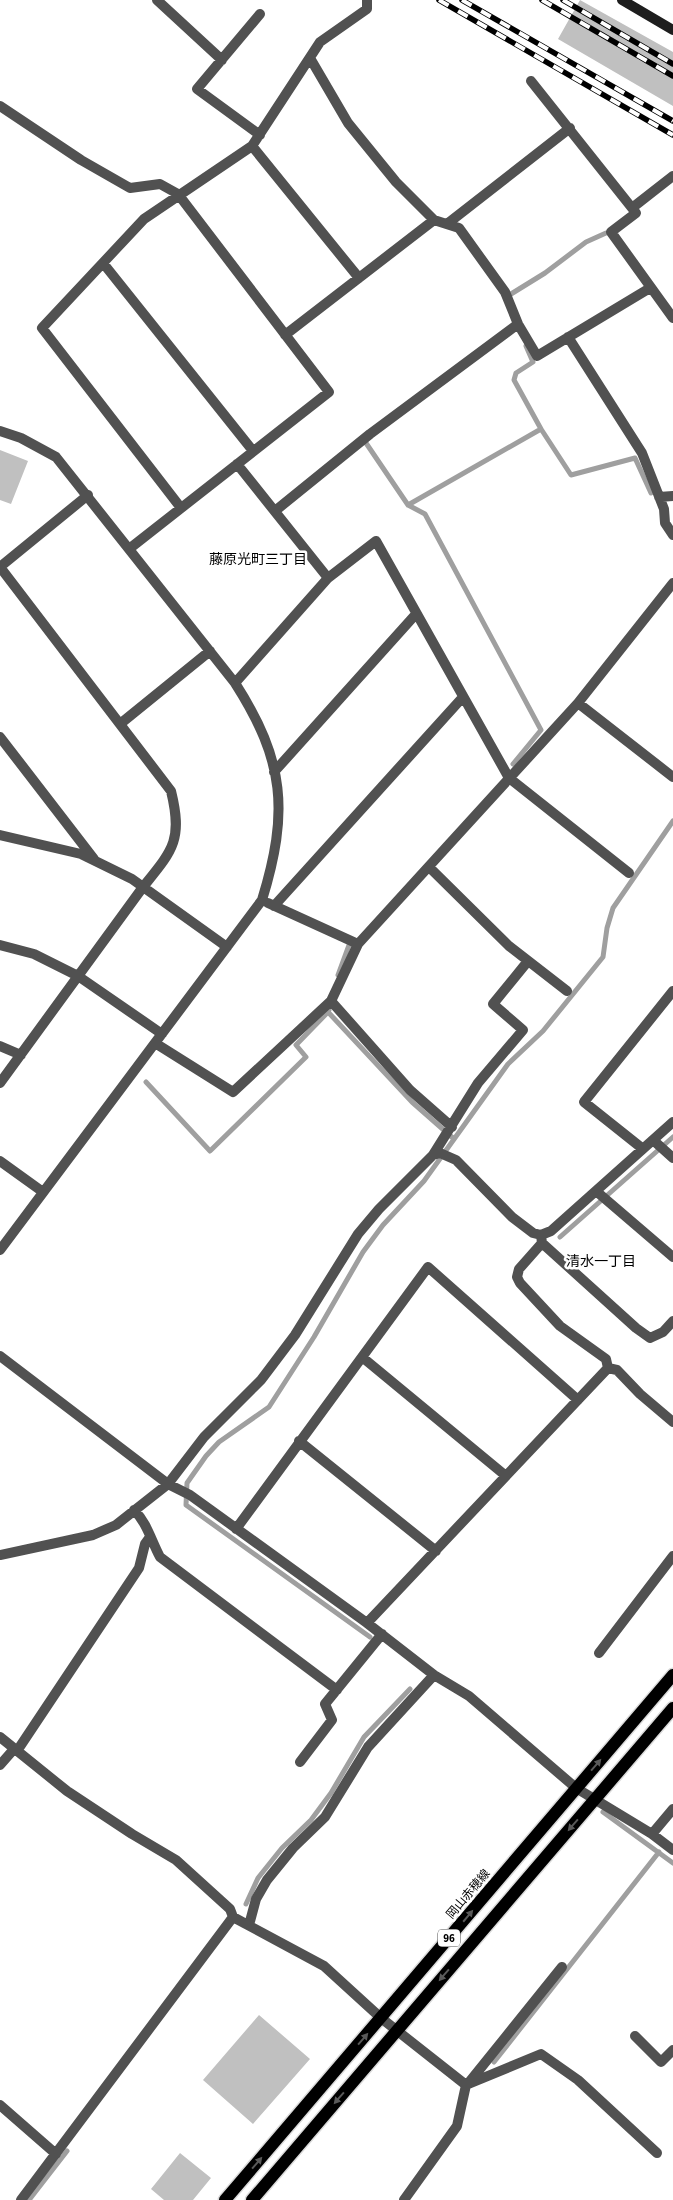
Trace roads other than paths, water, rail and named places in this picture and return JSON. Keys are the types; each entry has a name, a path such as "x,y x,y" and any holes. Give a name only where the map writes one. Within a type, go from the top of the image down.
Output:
{"main road":[{"name":"岡山赤穂線","path":"225,2200 673,1675"},
{"name":"96","path":"252,2200 673,1708"}],"street":[{"path":"157,0 222,60"},
{"path":"182,508 42,328 144,219 178,194 252,146 320,42 367,9 367,0"},
{"path":"622,0 673,30"},
{"path":"260,14 197,89 260,135"},
{"path":"310,58 348,122 396,182 434,220 459,228 505,292 518,324 537,356 650,288"},
{"path":"531,81 636,213 611,232 673,318"},
{"path":"0,106 81,160 130,188 160,184 178,194 329,392 129,549"},
{"path":"447,224 570,128"},
{"path":"252,146 359,278"},
{"path":"632,208 673,176"},
{"path":"285,335 434,220"},
{"path":"103,262 253,452"},
{"path":"275,511 370,434 518,324"},
{"path":"568,337 642,453 659,497 666,522 673,535"},
{"path":"0,431 21,438 56,457 235,682 256,715 271,751 280,827 271,872 262,900 0,1250"},
{"path":"237,464 328,578"},
{"path":"0,1083 166,858 175,840 178,817 171,791 0,567 88,495"},
{"path":"659,497 673,496"},
{"path":"235,682 328,578 376,542 509,778 629,873"},
{"path":"155,1043 233,1092 331,1001 358,944 385,911 429,867 578,703 673,584"},
{"path":"274,772 416,614"},
{"path":"120,724 210,651"},
{"path":"274,906 463,697"},
{"path":"578,703 673,777"},
{"path":"0,737 96,861"},
{"path":"0,835 81,854 96,861 143,887 227,947"},
{"path":"429,867 509,946 567,991"},
{"path":"262,900 358,944"},
{"path":"0,945 34,954 78,976 162,1034"},
{"path":"0,1555 93,1535 116,1524 168,1484 204,1437 260,1380 295,1335 358,1234 379,1209 441,1155 449,1131 478,1083 523,1030 493,1004 528,961"},
{"path":"643,1149 584,1102 673,991"},
{"path":"331,1001 449,1131"},
{"path":"0,1046 21,1055"},
{"path":"608,1368 606,1359 560,1326 520,1283 517,1277 519,1269 542,1239 601,1196 643,1149 658,1145 673,1122"},
{"path":"658,1145 673,1158"},
{"path":"441,1155 542,1239 636,1328 650,1338 663,1332 673,1321"},
{"path":"0,1161 43,1192"},
{"path":"601,1196 673,1257"},
{"path":"236,1529 428,1267 578,1400"},
{"path":"0,1356 168,1484 190,1495 382,1634 434,1675 469,1696 576,1788 652,1834 673,1850"},
{"path":"362,1357 506,1476"},
{"path":"367,1623 608,1368"},
{"path":"608,1368 617,1370 640,1394 673,1422"},
{"path":"299,1441 436,1551"},
{"path":"134,1510 145,1521 150,1537 160,1557 337,1690"},
{"path":"0,1765 16,1750 139,1568 145,1544 150,1537"},
{"path":"600,1653 673,1556"},
{"path":"300,1762 332,1720 325,1704 382,1634"},
{"path":"249,1925 256,1898 267,1880 293,1848 325,1817 368,1747 434,1675"},
{"path":"0,1737 68,1791 132,1834 176,1860 230,1909 233,1917 324,1966 381,2018 466,2085"},
{"path":"652,1834 673,1809"},
{"path":"21,2200 233,1917"},
{"path":"404,2200 458,2126 466,2085 562,1967"},
{"path":"635,2036 661,2062 673,2050"},
{"path":"466,2085 541,2054 578,2080 657,2153"},
{"path":"0,2105 56,2154"}],"waterway":[{"path":"511,294 545,273 586,242 606,233"},
{"path":"526,346 533,362 516,373 514,380 541,429"},
{"path":"366,443 408,505 541,429 571,475 635,458 651,493"},
{"path":"408,505 425,514 541,730 513,764"},
{"path":"370,1637 186,1505 187,1483 206,1456 219,1442 269,1407 314,1337 363,1252 383,1225 424,1181 508,1064 543,1031 603,957 607,928 613,908 673,821"},
{"path":"338,975 349,945"},
{"path":"329,1010 328,1012 412,1102 454,1139"},
{"path":"146,1082 210,1151 306,1057 296,1045 328,1012"},
{"path":"560,1237 673,1137"},
{"path":"246,1904 258,1878 282,1848 311,1820 331,1793 364,1737 410,1689"},
{"path":"603,1812 673,1863"},
{"path":"494,2062 659,1852"},
{"path":"29,2200 67,2151"}],"railway":[{"path":"439,0 673,135"},
{"path":"462,0 673,121"},
{"path":"542,0 673,76"},
{"path":"563,0 673,64"}],"district":[{"name":"藤原光町三丁目","path":"258,559"},
{"name":"清水一丁目","path":"601,1261"}]}
